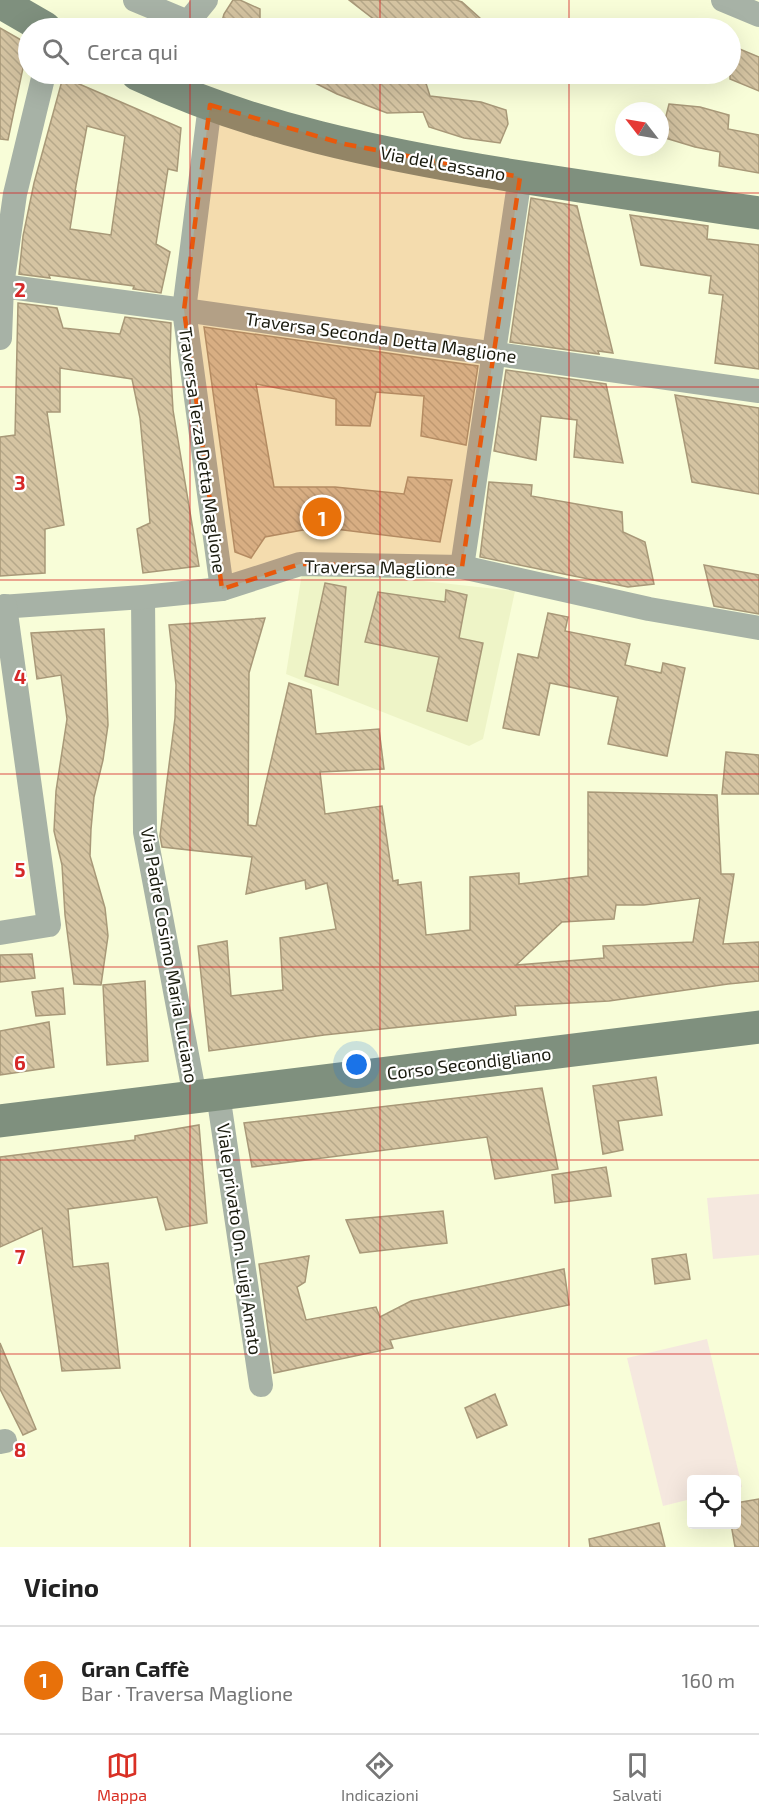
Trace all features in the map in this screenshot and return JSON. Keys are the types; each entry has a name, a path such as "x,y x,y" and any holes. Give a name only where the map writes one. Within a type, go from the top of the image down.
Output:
{"main road":[{"path":"4,2 29,18"},
{"name":"Via del Cassano","path":"159,84 210,105 271,125 403,158 759,213"},
{"name":"Corso Secondigliano","path":"0,1121 759,1027"}],"street":[{"path":"135,0 178,18"},
{"path":"191,18 206,0"},
{"path":"723,0 759,15"},
{"path":"0,338 8,192 41,84"},
{"name":"Traversa Terza Detta Maglione","path":"210,105 184,310 222,589"},
{"path":"462,567 520,177"},
{"name":"Traversa Seconda Detta Maglione","path":"2,286 759,391"},
{"name":"Traversa Maglione","path":"2,607 222,589 300,564 462,567 649,609 759,628"},
{"name":"Via Padre Cosimo Maria Luciano","path":"143,597 145,832 206,1095"},
{"path":"0,933 48,925 2,607"},
{"name":"Viale privato On. Luigi Amato","path":"206,1095 261,1385"}],"highlighted area":[{"path":"210,105 344,144 520,177 462,567 300,564 222,589 184,310"}],"shaded area":[{"path":"302,573 350,573 515,591 483,739 469,746 286,674"},
{"path":"759,1194 759,1255 713,1259 707,1198"},
{"path":"707,1339 739,1475 687,1475 687,1500 663,1506 627,1358"}],"building":[{"path":"233,0 240,0 260,9 260,18 223,18"},
{"path":"349,0 456,0 462,2 480,18 372,18"},
{"path":"0,28 18,38 20,84 8,140 0,139"},
{"path":"741,50 759,57 759,91 741,84"},
{"path":"61,84 79,84 181,128 177,171 168,169 156,244 170,252 161,293 133,289 134,286 49,275 50,278 19,274 23,236 34,183","holes":["87,126 125,136 111,235 70,229"]},
{"path":"317,84 426,84 430,96 481,102 506,110 508,124 500,143 464,138 429,127 423,112 387,113"},
{"path":"669,104 700,107 729,115 728,129 759,135 759,173 719,166 720,152 669,139"},
{"path":"531,198 577,206 613,353 598,351 599,354 510,342"},
{"path":"630,215 708,226 707,239 759,245 759,369 715,363 723,295 709,293 711,276 641,265"},
{"path":"18,303 57,308 63,328 120,334 125,317 171,323 170,359 173,410 199,566 143,573 137,529 150,523 140,418 132,379 60,368 60,412 47,412 64,525 45,529 45,573 0,576 0,437 15,435"},
{"path":"204,327 478,366 466,445 421,436 424,396 376,392 370,426 336,425 336,399 256,384 274,487 335,487 404,494 408,477 452,480 440,542 319,527 265,537 251,558 235,552"},
{"path":"506,370 606,384 623,463 574,457 577,420 541,416 536,460 494,451"},
{"path":"675,395 759,408 759,494 692,482"},
{"path":"489,482 532,485 531,496 622,512 623,532 645,542 654,584 628,587 480,557"},
{"path":"704,565 759,575 759,614 714,606"},
{"path":"325,583 346,587 338,685 305,676"},
{"path":"446,590 467,595 459,638 483,643 467,721 427,711 439,657 365,642 378,592 445,602"},
{"path":"548,613 568,617 565,631 630,644 625,665 661,673 663,663 685,668 667,756 608,744 618,697 550,683 539,735 503,728 518,654 538,658"},
{"path":"265,618 249,673 248,825 256,826 289,683 311,690 316,734 379,729 384,769 320,772 325,814 382,806 393,881 398,880 398,885 421,882 426,935 470,930 470,877 519,873 519,884 588,876 588,792 717,795 721,874 734,874 723,944 759,942 759,981 609,1001 515,1006 516,1015 324,1035 209,1051 198,946 227,941 231,996 283,990 280,938 336,929 327,883 306,889 305,880 246,894 252,857 162,847 160,836 175,718 176,685 169,625","holes":["700,898 693,942 603,946 604,958 516,965 562,922 614,919 616,905 644,905"]},
{"path":"104,629 108,725 94,797 90,856 105,908 108,936 101,985 74,984 65,915 62,865 54,831 56,791 67,719 61,675 37,679 31,633"},
{"path":"726,752 759,755 759,794 722,794"},
{"path":"32,954 35,978 0,982 0,955"},
{"path":"145,981 148,1061 107,1065 103,985"},
{"path":"63,988 65,1014 36,1016 32,992"},
{"path":"49,1022 54,1067 0,1075 0,1031"},
{"path":"656,1077 662,1115 618,1121 623,1150 603,1154 593,1086"},
{"path":"542,1088 558,1169 495,1179 487,1137 252,1167 244,1123"},
{"path":"199,1125 207,1223 166,1230 157,1197 68,1209 73,1267 108,1263 120,1368 62,1371 42,1228 0,1247 0,1157 135,1140 135,1136"},
{"path":"606,1167 611,1196 555,1203 552,1175"},
{"path":"443,1211 447,1243 360,1253 346,1220"},
{"path":"686,1254 690,1279 655,1284 652,1259"},
{"path":"309,1256 305,1282 297,1287 306,1320 376,1307 380,1317 411,1301 564,1269 569,1305 390,1340 393,1348 274,1373 259,1264"},
{"path":"0,1343 36,1429 23,1435 0,1389"},
{"path":"495,1394 507,1425 477,1438 465,1408"},
{"path":"759,1499 759,1547 735,1547 732,1529 741,1529 741,1502"},
{"path":"659,1523 665,1547 590,1547 589,1539"}],"place":[{"name":"Gran Caffè","path":"322,517"}]}
